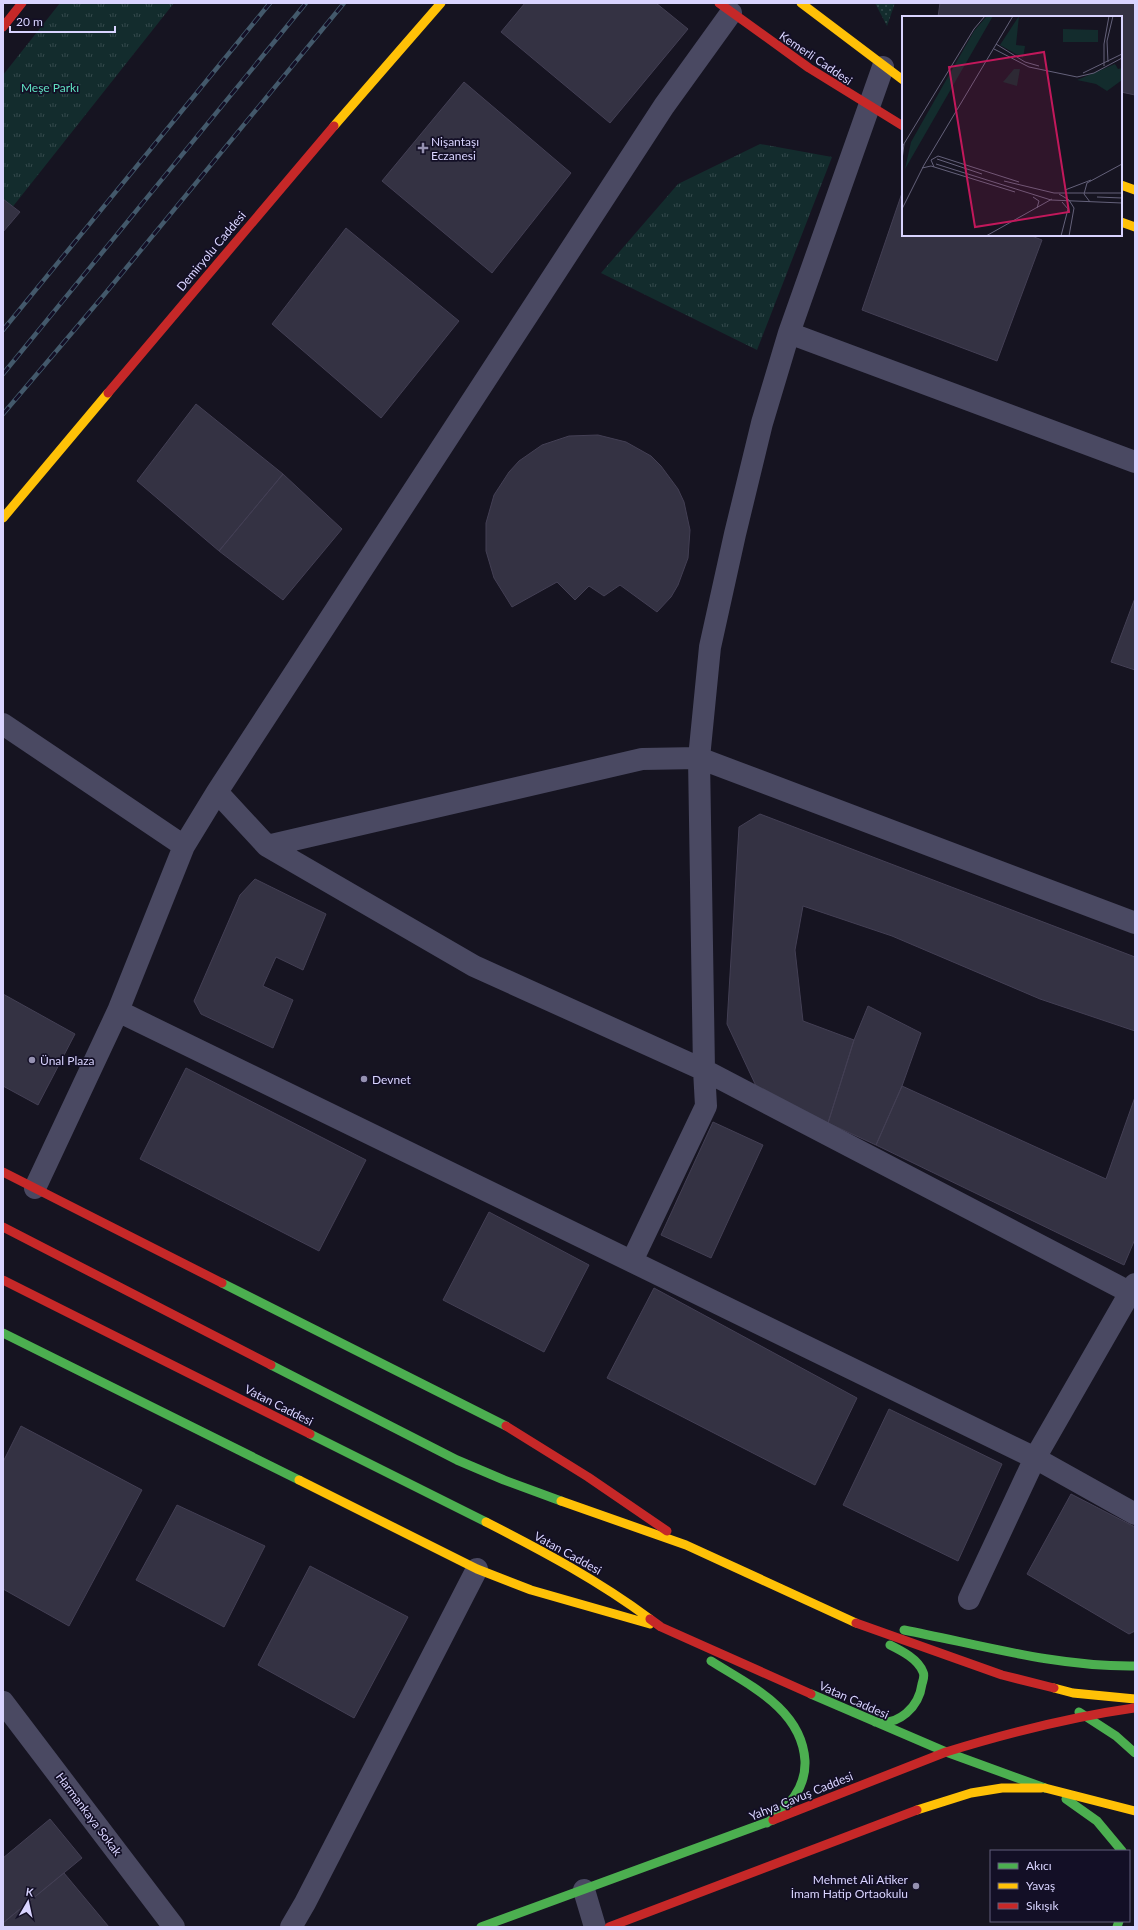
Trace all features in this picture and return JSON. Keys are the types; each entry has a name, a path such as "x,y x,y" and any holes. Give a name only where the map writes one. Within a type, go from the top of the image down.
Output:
{"main road":[{"path":"3,27 22,3"},
{"name":"Demiryolu Caddesi","path":"3,518 286,182 441,3"},
{"path":"801,3 883,67 902,79"},
{"name":"Kemerli Caddesi","path":"725,8 790,56 868,107 902,125"},
{"path":"1122,185 1135,190"},
{"path":"1122,222 1135,227"},
{"path":"3,1172 507,1427 561,1458 616,1494 686,1545"},
{"path":"3,1227 457,1460 557,1500 686,1545 846,1619 1002,1675 1047,1695"},
{"name":"Vatan Caddesi","path":"3,1280 515,1537 571,1567 615,1594 661,1627 855,1714 946,1752 1043,1788 1135,1811"},
{"path":"3,1333 406,1535 477,1569 531,1590 661,1627 775,1704 794,1722 803,1739 806,1756 804,1776 798,1795 786,1809 767,1823"},
{"path":"846,1619 971,1643 1043,1660 1113,1668 1135,1666"},
{"path":"846,1619 913,1658 924,1674 923,1688 918,1702 902,1717 881,1724 855,1714"},
{"path":"1002,1675 1073,1693 1135,1699"},
{"path":"1073,1708 1086,1715 1116,1736 1135,1753"},
{"name":"Yahya Çavuş Caddesi","path":"482,1927 767,1823 946,1752 1019,1729 1086,1715 1135,1708"},
{"path":"609,1927 928,1806 971,1793 994,1789 1043,1788 1082,1809 1111,1834 1121,1850"}],"street":[{"path":"35,1188 118,1011 184,846 217,792 664,106 725,8"},
{"path":"632,1261 706,1106 704,1070 699,758 710,647 735,534 762,423 789,333 883,67"},
{"path":"789,333 1135,462"},
{"path":"3,724 184,846"},
{"path":"267,846 642,759 699,758 1135,924"},
{"path":"217,792 267,846 474,966 704,1070 1134,1291 1035,1458 969,1599"},
{"path":"118,1011 1035,1458 1135,1514"},
{"path":"291,1927 309,1896 477,1569"},
{"name":"Harmankaya Sokak","path":"3,1702 174,1927"},
{"path":"584,1890 595,1927"}],"green space":[{"name":"Meşe Parkı","path":"60,3 174,3 3,219 3,75"},
{"path":"875,3 895,3 887,26"},
{"path":"760,144 832,157 757,350 601,273 678,184"}],"building":[{"path":"525,3 656,3 688,29 610,123 501,32"},
{"path":"940,3 1135,3 1135,95 1122,92 1122,16 938,16"},
{"path":"464,82 571,173 492,273 382,181"},
{"path":"902,193 902,236 1032,236 1042,240 997,361 862,310"},
{"path":"3,199 20,212 3,232"},
{"path":"346,228 459,321 381,418 272,324"},
{"path":"196,404 283,474 219,551 137,481"},
{"path":"598,435 626,442 651,456 661,466 678,489 684,502 690,530 688,558 678,585 671,597 657,612 620,585 604,596 589,586 575,600 557,582 512,607 494,578 486,551 486,523 494,495 509,472 519,461 542,445 569,436"},
{"path":"283,474 342,529 283,600 219,551"},
{"path":"1135,598 1135,670 1111,662"},
{"path":"760,814 1135,957 1135,1031 1040,999 892,936 803,906 795,950 803,1021 854,1040 828,1123 756,1086 727,1024 739,827"},
{"path":"255,879 326,914 303,970 276,957 263,986 293,1000 273,1048 201,1014 194,1001 240,895"},
{"name":"Ünal Plaza","path":"3,994 75,1034 38,1105 3,1086"},
{"path":"868,1006 921,1033 902,1086 876,1145 828,1123 854,1040"},
{"path":"186,1068 366,1160 319,1251 140,1159"},
{"path":"902,1086 1106,1179 1135,1097 1135,1239 1124,1265 876,1145"},
{"path":"713,1122 763,1145 711,1258 661,1235"},
{"path":"489,1212 589,1265 544,1352 443,1300"},
{"path":"654,1288 857,1398 815,1485 607,1378"},
{"path":"889,1409 1002,1464 958,1561 843,1505"},
{"path":"21,1426 142,1490 69,1626 3,1589 3,1462"},
{"path":"1071,1494 1135,1527 1135,1631 1129,1634 1027,1574"},
{"path":"177,1505 265,1546 224,1627 136,1580"},
{"path":"310,1566 408,1617 354,1718 258,1665"},
{"path":"50,1819 82,1858 3,1923 3,1858"},
{"path":"64,1873 109,1927 3,1927 3,1923"}],"railway":[{"path":"3,330 270,3"},
{"path":"3,374 306,3"},
{"path":"3,414 104,295 344,3"}],"traffic: fast":[{"path":"222,1283 506,1426"},
{"path":"3,1333 299,1480"},
{"path":"271,1365 457,1460 504,1480 561,1501"},
{"path":"310,1434 486,1522"},
{"path":"904,1630 1047,1659 1076,1663 1135,1666"},
{"path":"875,1722 892,1721 900,1718 906,1713 917,1700 924,1678 921,1667 914,1659 890,1645"},
{"path":"711,1661 757,1689 771,1700 784,1713 794,1727 802,1743 805,1771 799,1789 789,1804 767,1823"},
{"path":"811,1694 946,1752 1045,1788"},
{"path":"1079,1712 1116,1736 1135,1753"},
{"path":"1066,1799 1097,1821 1121,1850"},
{"path":"481,1927 773,1820"},
{"path":"1117,1927 1119,1922"}],"traffic: slow":[{"path":"334,126 441,3"},
{"path":"801,3 902,79"},
{"path":"1122,185 1135,190"},
{"path":"1122,222 1135,227"},
{"path":"3,518 108,393"},
{"path":"299,1480 477,1569 531,1590 650,1624"},
{"path":"561,1501 686,1545 856,1623"},
{"path":"486,1522 591,1579 650,1619"},
{"path":"1054,1688 1073,1693 1135,1699"},
{"path":"917,1810 971,1793 1002,1788 1041,1788"},
{"path":"1045,1788 1135,1811"}],"traffic: jam":[{"path":"3,27 22,3"},
{"path":"719,3 809,68 902,125"},
{"path":"108,393 334,126"},
{"path":"3,1172 222,1283"},
{"path":"3,1227 271,1365"},
{"path":"3,1280 310,1434"},
{"path":"506,1426 588,1477 667,1531"},
{"path":"650,1619 661,1627 811,1694"},
{"path":"856,1623 1002,1675 1054,1688"},
{"path":"946,1752 1039,1726 1134,1708"},
{"path":"773,1820 946,1752"},
{"path":"609,1927 917,1810"}],"place":[{"name":"Nişantaşı Eczanesi","path":"423,148"},
{"name":"Ünal Plaza","path":"32,1060"},
{"name":"Devnet","path":"364,1079"},
{"name":"Mehmet Ali Atiker İmam Hatip Ortaokulu","path":"916,1886"}]}
